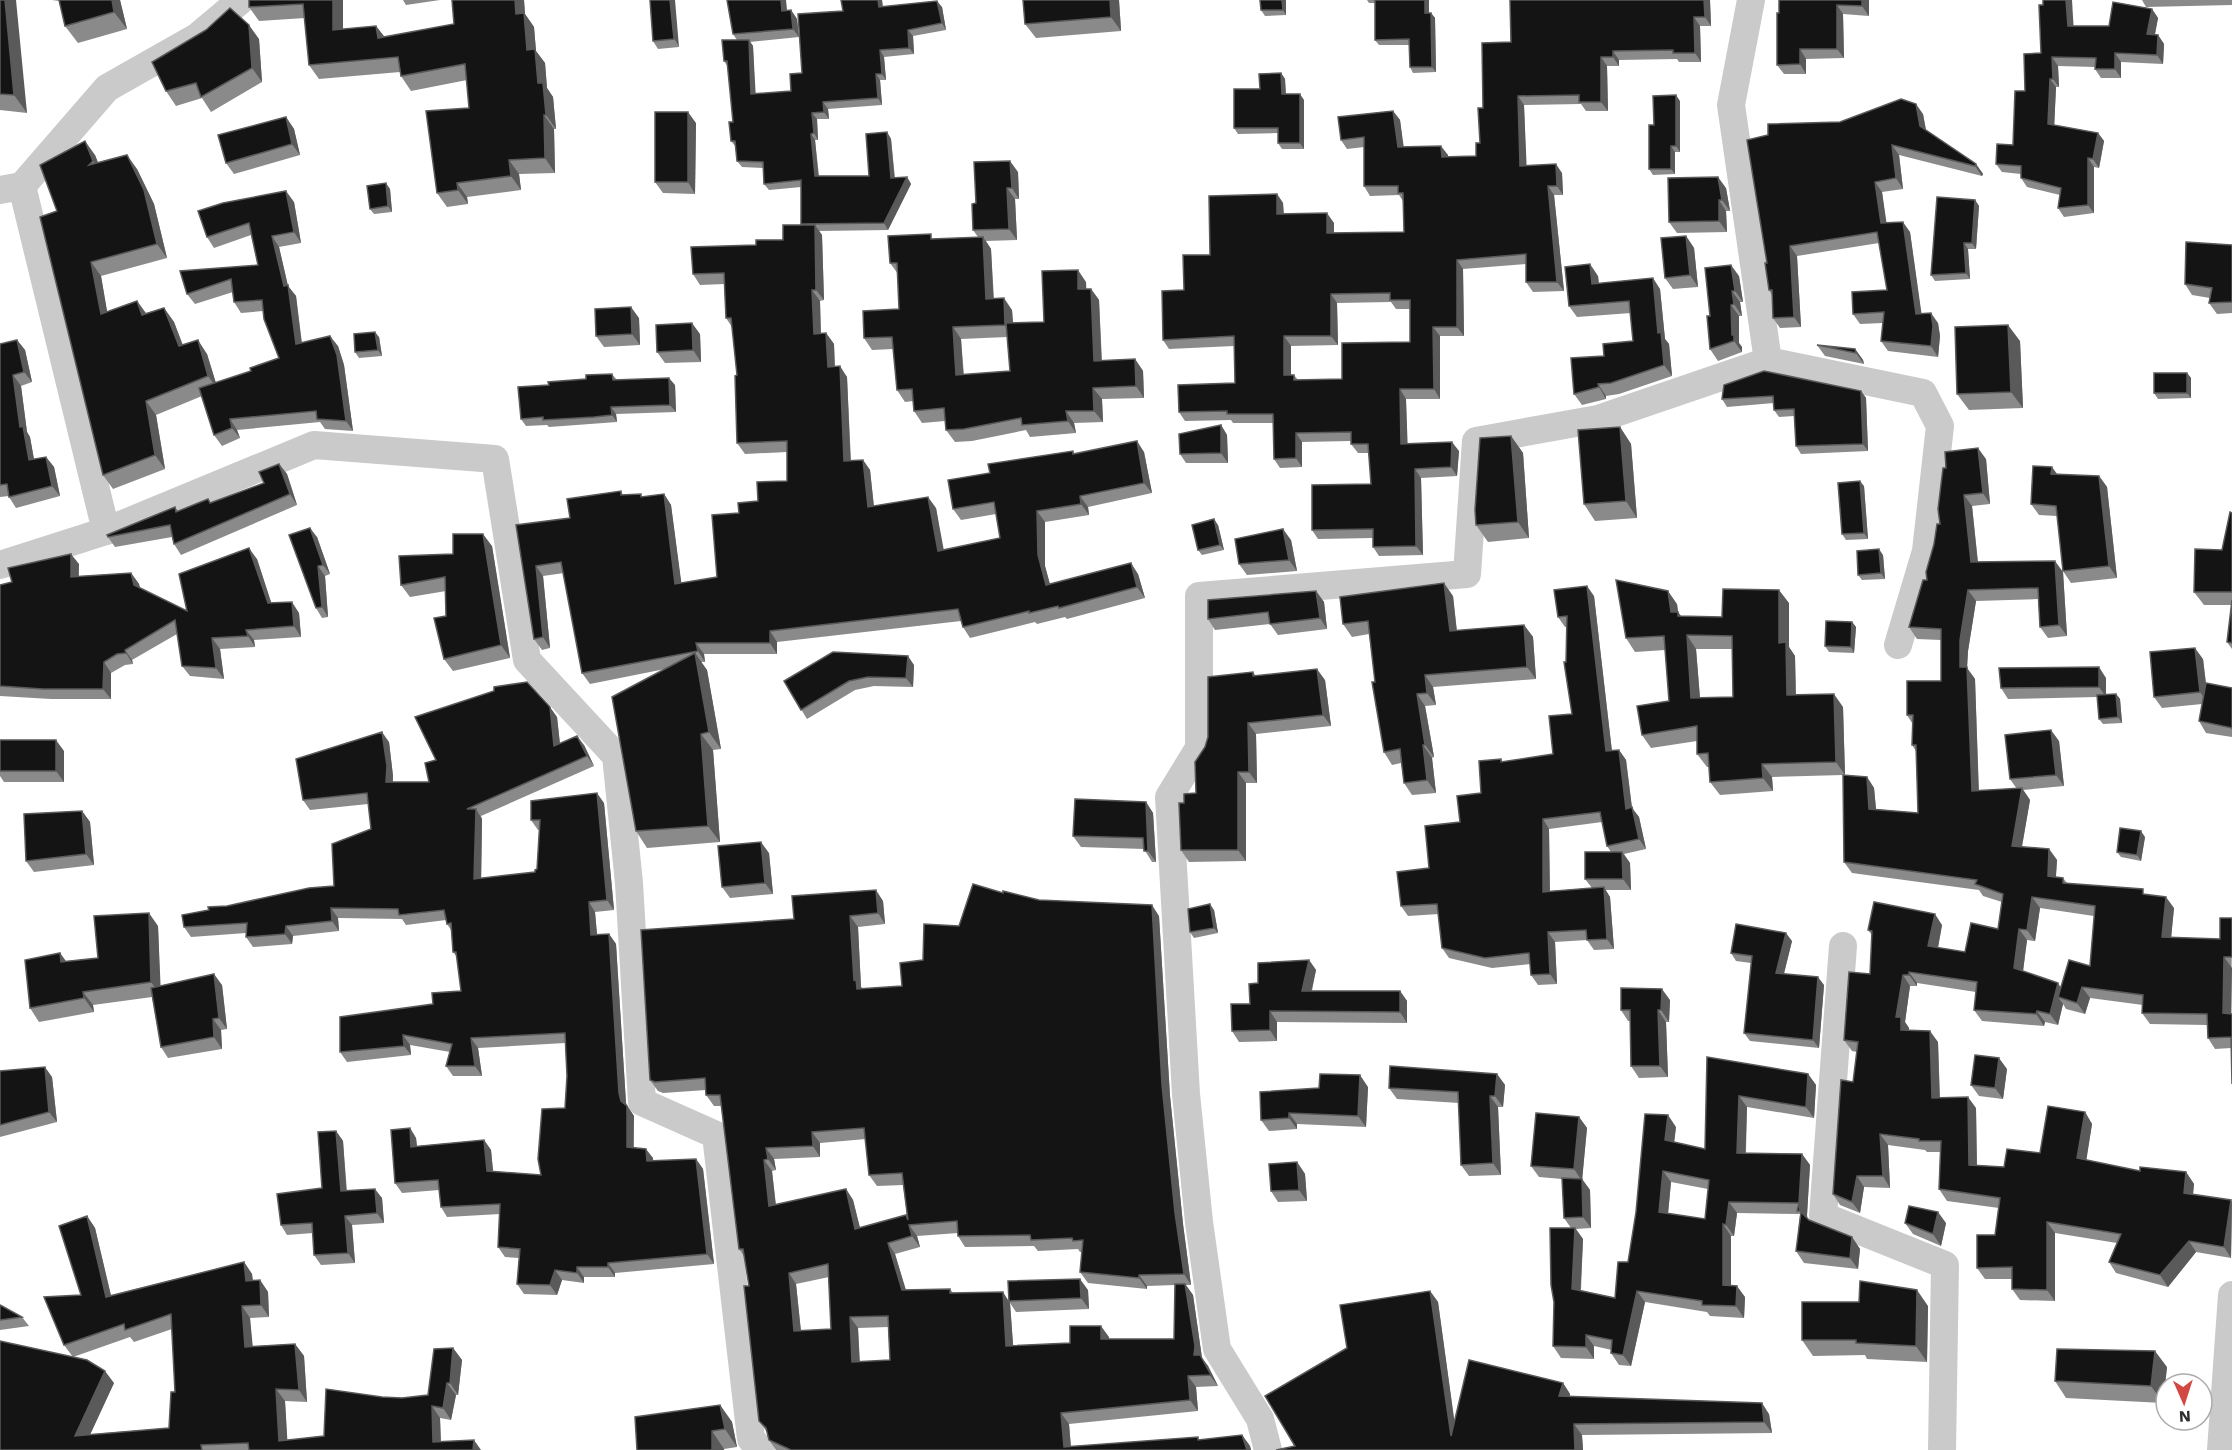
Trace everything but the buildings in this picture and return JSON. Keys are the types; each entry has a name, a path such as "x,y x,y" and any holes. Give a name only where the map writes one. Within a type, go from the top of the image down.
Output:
{"street":[{"path":"106,531 11,188 107,88 196,37 241,0"},
{"path":"1751,0 1731,105 1768,360"},
{"path":"1268,1450 1260,1419 1217,1349 1199,1222 1186,1094 1169,797 1199,748 1199,596 1467,574 1476,441 1598,419 1768,360 1923,393 1940,426 1926,551 1898,645"},
{"path":"0,565 106,531 314,445 495,459 527,660 616,756 629,883 642,1102 716,1136 751,1439 761,1450"},
{"path":"1843,946 1824,1216 1945,1265 1942,1450"},
{"path":"2221,1450 2232,1295"}]}
